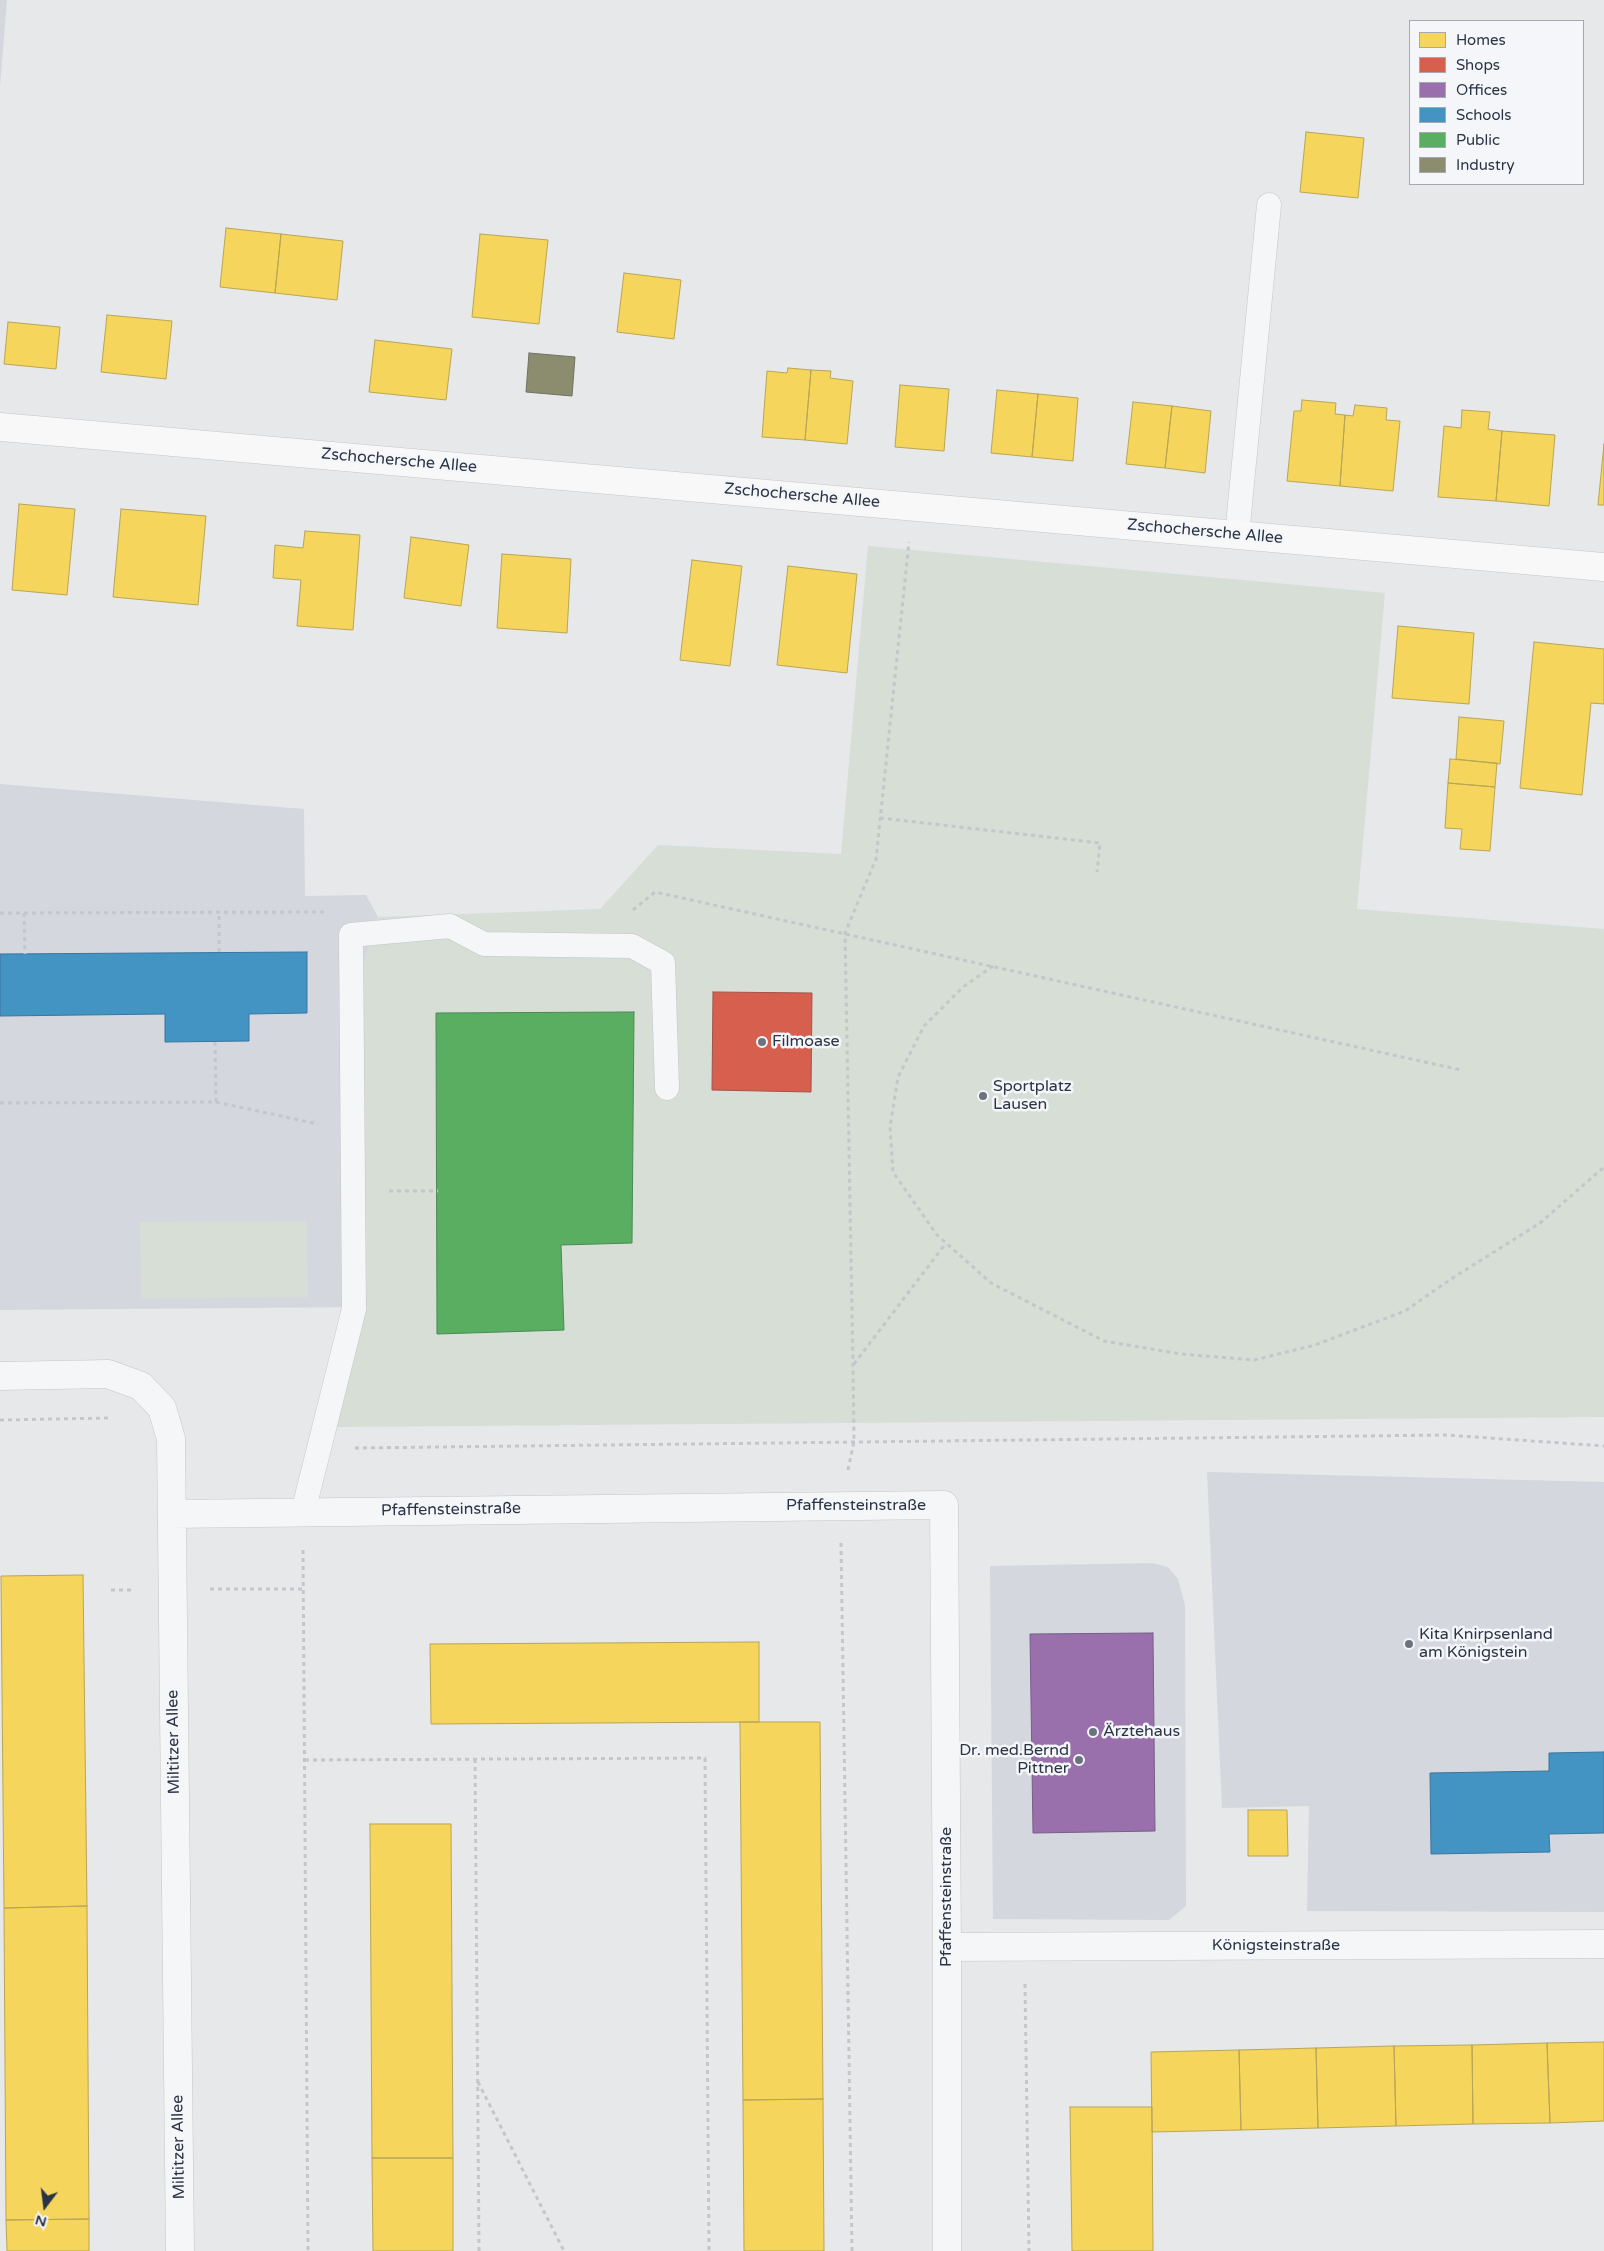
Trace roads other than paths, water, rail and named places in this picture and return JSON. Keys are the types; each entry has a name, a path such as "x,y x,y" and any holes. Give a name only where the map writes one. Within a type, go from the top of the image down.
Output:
{"street":[{"name":"Zschochersche Allee","path":"0,427 1604,567"},
{"name":"Miltitzer Allee","path":"0,1376 108,1374 141,1386 162,1408 171,1439 180,2251"},
{"name":"Pfaffensteinstraße","path":"172,1514 944,1505 947,2251"},
{"name":"Königsteinstraße","path":"947,1947 1604,1944"}],"lane":[{"path":"1237,535 1268,205"},
{"path":"303,1512 354,1309 351,935 450,926 484,944 632,946 663,963 666,1088"}],"place":[{"name":"Filmoase","path":"762,1042"},
{"name":"Sportplatz Lausen","path":"983,1096"},
{"name":"Kita Knirpsenland am Königstein","path":"1409,1644"},
{"name":"Ärztehaus","path":"1093,1732"},
{"name":"Dr. med.Bernd Pittner","path":"1079,1760"}]}
